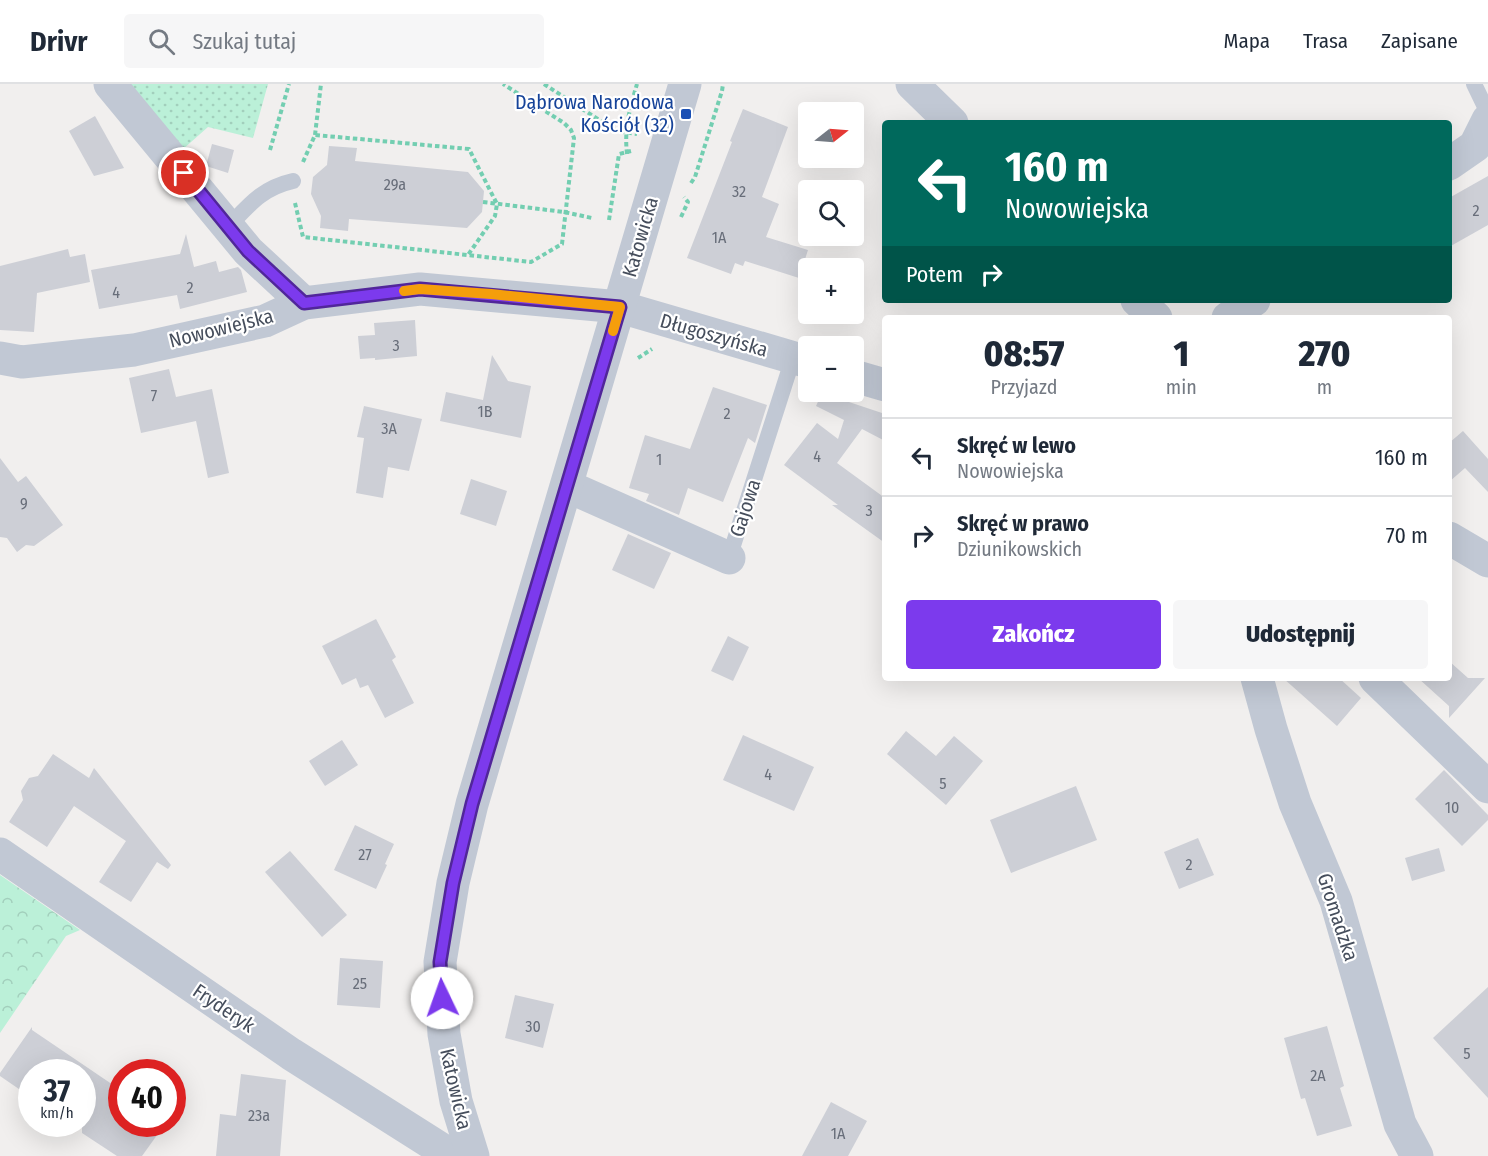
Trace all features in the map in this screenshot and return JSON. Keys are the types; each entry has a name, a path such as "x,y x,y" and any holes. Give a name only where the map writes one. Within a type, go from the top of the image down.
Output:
{"street":[{"path":"110,84 248,251 304,303"},
{"name":"Katowicka","path":"472,1156 456,1101 444,1034 440,962 453,883 472,804 685,84"},
{"path":"912,84 949,120"},
{"path":"1452,162 1475,146 1488,120"},
{"name":"Nowowiejska","path":"0,358 22,362 134,350 265,321 304,303 420,289 620,307"},
{"path":"1140,303 1154,315"},
{"path":"1232,315 1250,303"},
{"name":"Długoszyńska","path":"620,307 798,359"},
{"path":"864,379 882,384"},
{"name":"Gajowa","path":"567,486 729,558"},
{"path":"1452,540 1488,561"},
{"name":"Gromadzka","path":"1258,681 1295,803 1336,901 1400,1124 1417,1156"},
{"path":"1378,681 1488,787"},
{"name":"Fryderyk","path":"0,854 291,1054 452,1156"}],"lane":[{"path":"1474,84 1488,112"},
{"path":"228,227 259,195 276,185 293,181"},
{"name":"Gajowa","path":"729,558 798,368"}],"path":[{"path":"270,150 289,84"},
{"path":"321,84 315,135 293,181 295,203 303,237 531,262 562,244 574,138 571,130 564,123 503,84"},
{"path":"544,84 616,131 642,135"},
{"path":"315,135 469,149 497,204 495,216 468,255"},
{"path":"680,219 688,202 682,196"},
{"path":"483,202 564,212 592,218"},
{"path":"632,364 643,353 656,347"}],"green space":[{"path":"129,84 268,84 253,138 208,127 182,150"},
{"path":"0,875 80,930 66,936 0,1033"}],"building":[{"path":"743,109 788,127 762,197 779,204 766,237 808,250 805,258 798,258 798,278 745,261 743,266 735,263 731,274 687,258 732,142 730,141"},
{"path":"95,116 124,168 94,176 69,131"},
{"path":"212,144 234,150 228,173 206,166"},
{"path":"329,146 357,148 355,161 468,172 484,191 482,212 467,228 349,219 348,231 320,228 321,216 311,194 313,177 327,165"},
{"path":"1488,176 1488,225 1452,245 1452,196"},
{"path":"186,234 194,267 216,261 219,272 238,267 241,270 247,292 180,309 177,295 99,309 91,270 180,254"},
{"path":"68,249 70,257 85,254 90,282 37,293 34,332 0,330 0,266"},
{"path":"415,320 417,356 360,359 358,336 375,335 374,323"},
{"path":"492,355 508,381 531,386 521,438 440,421 446,392 483,400"},
{"path":"169,369 176,397 212,389 229,473 208,478 196,421 141,433 129,378"},
{"path":"713,387 767,405 755,443 748,438 723,502 688,488 679,515 646,501 649,494 629,488 645,435 690,449"},
{"path":"818,402 849,402 882,413 882,439 862,429 837,463 882,496 882,541 832,505 838,505 784,465 817,423 838,439 844,420 816,406"},
{"path":"364,406 422,419 409,471 388,467 383,498 356,493 364,438 357,437"},
{"path":"1463,431 1488,459 1488,492 1465,468 1452,479 1452,440"},
{"path":"0,458 18,482 26,476 63,525 34,546 26,545 17,552 7,538 0,537"},
{"path":"471,479 507,491 496,526 460,514"},
{"path":"628,534 671,553 654,589 612,570"},
{"path":"376,619 396,657 392,660 414,703 385,718 368,685 360,688 356,678 342,685 322,646"},
{"path":"728,636 749,647 733,681 711,671"},
{"path":"1452,664 1468,678 1485,678 1449,718 1449,706 1421,681 1452,681"},
{"path":"1286,681 1342,681 1361,698 1337,726"},
{"path":"906,731 936,756 954,736 983,761 946,805 887,754"},
{"path":"743,735 814,767 794,811 723,780"},
{"path":"342,740 358,765 325,786 309,761"},
{"path":"53,754 89,778 94,768 171,865 168,869 157,862 131,902 99,882 126,841 74,806 47,847 9,822 23,800 21,791 29,778 38,776"},
{"path":"1444,770 1488,815 1488,820 1462,846 1415,799"},
{"path":"1076,786 1097,840 1011,873 990,820"},
{"path":"355,825 394,844 376,889 334,870"},
{"path":"1198,838 1214,875 1179,889 1164,852"},
{"path":"1439,848 1445,871 1412,881 1405,858"},
{"path":"290,851 347,915 322,937 265,872"},
{"path":"340,958 383,961 380,1008 337,1005"},
{"path":"1488,987 1488,1098 1433,1038"},
{"path":"515,995 554,1004 543,1048 505,1038"},
{"path":"1327,1026 1344,1086 1340,1088 1352,1126 1317,1136 1305,1098 1301,1099 1284,1038"},
{"path":"32,1027 32,1030 75,1059 18,1059 18,1088 0,1076"},
{"path":"96,1073 108,1082 108,1137 156,1137 142,1156 117,1156 88,1137 96,1137"},
{"path":"241,1074 286,1080 280,1156 216,1156 220,1114 236,1116"},
{"path":"831,1102 867,1121 848,1156 802,1156"}],"slow traffic":[{"path":"404,291 420,289 491,294 620,307 613,331"}],"place":[{"name":"Dąbrowa Narodowa Kościół (32)","path":"686,114"}],"route":[{"path":"184,173 248,251 304,303 420,289 620,307 498,723 472,804 453,883 440,962 442,998"}]}
